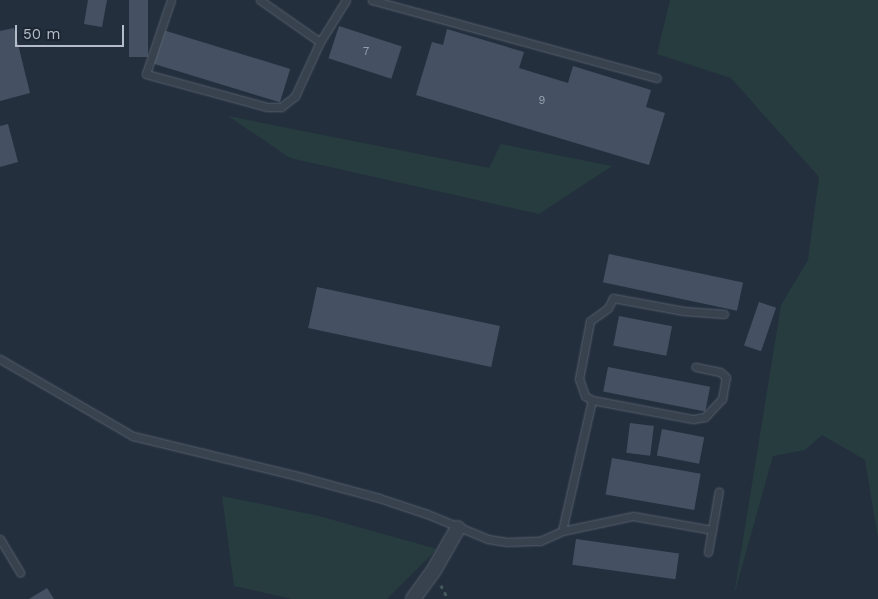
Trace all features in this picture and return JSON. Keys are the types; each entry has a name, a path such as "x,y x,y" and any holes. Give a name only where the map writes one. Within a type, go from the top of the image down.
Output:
{"street":[{"path":"413,599 434,570 458,528"}],"lane":[{"path":"171,0 146,74 267,107 281,107 295,96 320,42 346,0"},
{"path":"260,0 320,42"},
{"path":"372,0 657,78"},
{"path":"696,367 720,372 726,377 722,399 705,418 694,419 592,400 586,396 579,379 590,321 608,308 611,300 617,298 684,311 724,314"},
{"path":"0,360 133,436 294,475 379,498 427,514 488,539 508,542 540,541 562,531 633,516 712,530"},
{"path":"562,531 592,400"},
{"path":"708,552 719,492"},
{"path":"0,539 20,572"}],"green space":[{"path":"670,0 878,0 878,538 865,460 822,435 805,450 773,456 734,595 781,305 808,260 819,177 731,78 657,54"},
{"path":"228,116 489,168 501,144 612,166 539,214 290,158"},
{"path":"222,496 319,516 437,549 387,599 292,599 234,586"}],"building":[{"path":"88,0 107,0 102,27 84,24"},
{"path":"129,0 148,0 148,57 129,57"},
{"path":"339,26 402,46 391,79 328,58"},
{"path":"14,28 30,93 0,101 0,31"},
{"path":"447,29 524,52 519,68 568,83 573,66 651,90 646,107 665,113 649,165 416,95 432,42 443,45"},
{"path":"163,30 290,69 280,102 153,63"},
{"path":"8,124 18,162 0,167 0,126"},
{"path":"609,254 743,282 737,311 603,282"},
{"path":"317,287 500,326 491,367 308,328"},
{"path":"759,302 776,308 761,351 744,345"},
{"path":"619,316 672,326 666,356 613,345"},
{"path":"608,367 710,387 705,411 603,392"},
{"path":"630,423 654,426 650,456 626,453"},
{"path":"662,429 704,437 699,464 657,456"},
{"path":"612,458 701,474 694,510 606,494"},
{"path":"576,539 679,553 675,579 572,565"},
{"path":"47,588 54,599 29,599"}]}
